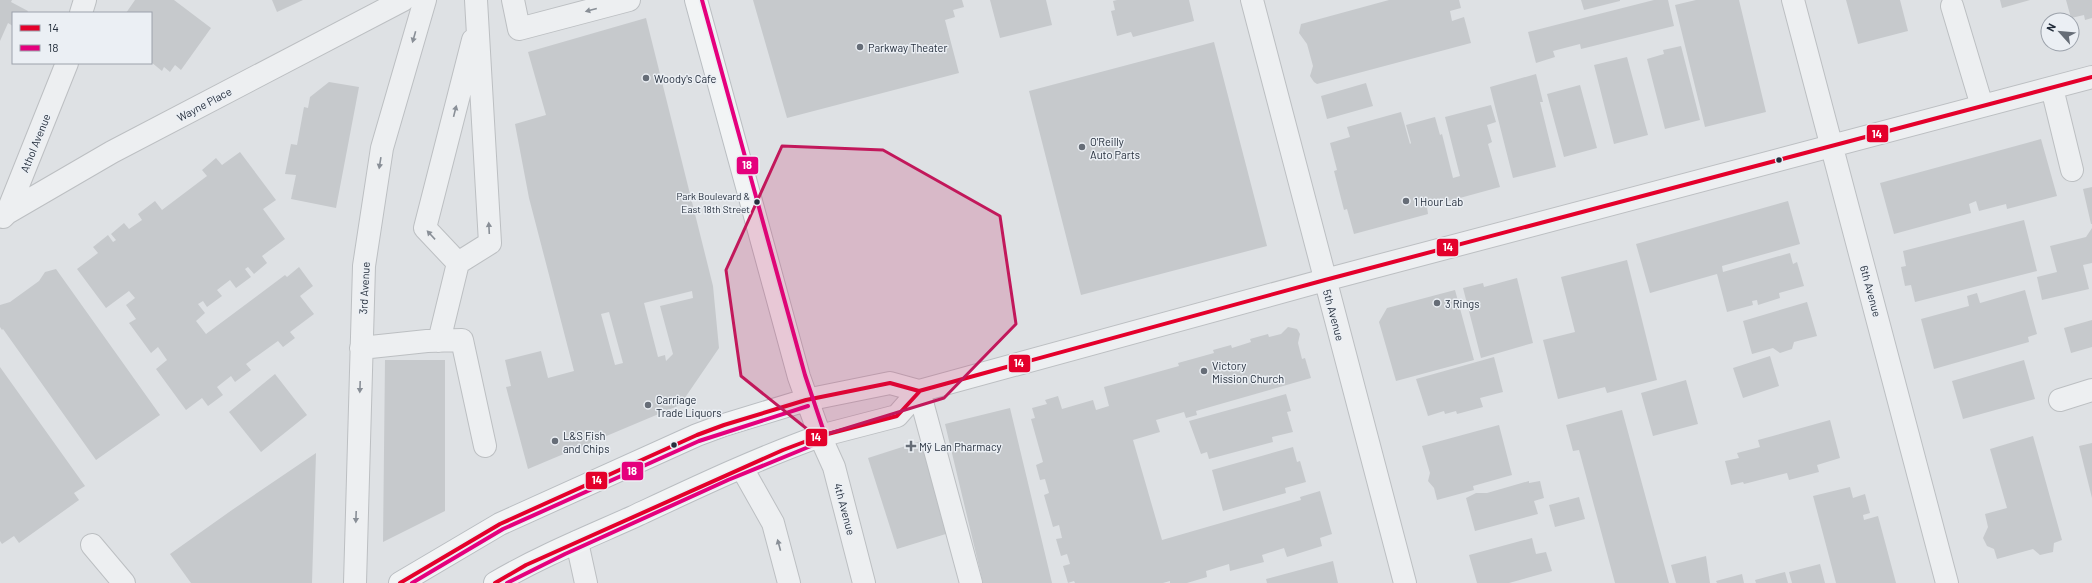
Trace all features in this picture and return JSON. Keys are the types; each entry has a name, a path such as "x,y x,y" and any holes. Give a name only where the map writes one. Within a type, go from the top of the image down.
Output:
{"main road":[{"path":"495,583 526,565 742,468 820,436 806,400 789,343 696,0"},
{"path":"400,583 500,524 697,435 724,425 806,400"}],"street":[{"path":"81,12 85,0"},
{"name":"Wayne Place","path":"4,216 112,152 403,0"},
{"name":"3rd Avenue","path":"355,583 364,266 382,148 425,0"},
{"path":"513,0 520,29 629,0"},
{"name":"5th Avenue","path":"1252,0 1405,583"},
{"name":"6th Avenue","path":"1793,0 1948,583"},
{"path":"1952,6 1982,106"},
{"path":"439,341 458,263 490,243 477,10"},
{"path":"458,263 425,228 477,10"},
{"name":"Athol Avenue","path":"4,216 67,64"},
{"path":"806,400 890,383 919,391 1325,280 2092,77"},
{"path":"2052,88 2072,170"},
{"path":"361,348 462,340 485,446"},
{"path":"2060,400 2092,390"},
{"path":"820,436 897,416 919,391"},
{"path":"919,391 971,583"},
{"name":"4th Avenue","path":"820,436 834,467 864,583"},
{"path":"742,468 773,523 788,583"},
{"path":"577,542 586,583"},
{"path":"92,545 124,583"}],"highlighted area":[{"path":"782,146 883,150 1000,216 1016,324 944,398 817,437 741,376 726,270"}],"building":[{"path":"0,0 12,0 11,2 28,11 12,12 12,25 8,23 0,41"},
{"path":"135,0 174,0 211,28 181,70 175,65 170,72 164,67 162,71 152,63 152,12 127,12"},
{"path":"272,0 303,0 277,12"},
{"name":"Parkway Theater","path":"753,0 962,0 964,7 953,10 955,17 945,20 959,73 787,118"},
{"path":"990,0 1046,0 1052,25 1000,38"},
{"path":"1189,0 1194,21 1133,37 1131,32 1117,36 1111,11 1115,10 1113,1"},
{"path":"1389,0 1459,0 1461,8 1450,11 1452,21 1464,17 1471,43 1317,84 1314,82 1310,76 1313,66 1307,44 1299,33 1301,24"},
{"path":"1581,0 1620,0 1620,1 1584,10"},
{"path":"1654,0 1668,0 1674,26 1581,49 1580,44 1553,51 1555,57 1536,63 1528,32"},
{"path":"1696,0 1739,0 1766,112 1705,127 1675,5"},
{"path":"1846,0 1900,0 1908,31 1858,44"},
{"path":"2000,0 2030,0 2002,8"},
{"path":"2066,0 2092,0 2092,18 2085,20 2084,15 2080,16 2080,12 2069,12"},
{"path":"646,18 713,286 719,348 680,405 528,469 506,387 511,386 505,360 541,351 548,378 574,371 529,198 515,124 546,115 528,52","holes":["692,291 693,298 660,306 673,354 666,361 665,355 658,357 644,303","609,312 623,363 615,365 601,314"]},
{"path":"1214,42 1267,246 1081,295 1029,91"},
{"path":"1681,46 1700,120 1665,129 1647,59 1664,54 1663,50"},
{"path":"1627,57 1648,135 1614,144 1594,65"},
{"path":"1536,74 1543,102 1540,102 1556,167 1513,178 1490,87"},
{"path":"329,82 359,87 336,208 291,199 296,175 285,174 291,144 297,145 304,107 308,108 310,97"},
{"path":"1366,83 1373,106 1327,119 1321,96"},
{"path":"1580,85 1597,148 1564,157 1547,94"},
{"path":"1491,105 1496,122 1487,125 1492,142 1488,144 1500,187 1427,207 1428,214 1354,234 1347,209 1344,210 1334,171 1337,170 1330,143 1350,137 1347,127 1401,112 1410,144 1406,125 1435,117 1440,135 1442,134 1453,178 1460,176 1445,117"},
{"path":"2041,139 2057,196 2007,209 2006,204 1979,211 1976,201 1969,204 1971,213 1894,234 1880,183"},
{"path":"240,152 276,200 263,209 285,239 262,256 267,263 254,274 248,267 245,269 251,277 236,288 230,280 217,290 222,296 207,307 203,301 198,304 205,313 196,321 206,334 285,275 287,277 299,267 313,286 300,296 314,314 290,332 295,338 283,347 278,341 246,364 251,370 235,382 231,376 217,387 223,395 208,406 202,398 186,410 156,369 167,360 158,347 151,353 129,323 136,319 126,305 135,298 129,291 106,308 77,269 98,253 93,247 108,235 113,242 116,240 111,234 124,223 129,229 142,220 138,214 155,201 162,210 207,176 202,170 216,158 222,165"},
{"path":"2092,187 2092,224 2091,224 2083,189"},
{"path":"1788,201 1800,244 1722,266 1723,272 1790,253 1793,264 1797,262 1804,286 1779,293 1780,298 1758,305 1757,300 1752,301 1753,305 1727,312 1717,274 1650,293 1636,244"},
{"path":"2024,220 2037,271 1915,302 1911,285 1905,286 1901,267 1906,266 1903,251"},
{"path":"2092,228 2092,263 2083,265 2089,289 2042,300 2037,277 2057,272 2050,246 2086,237"},
{"path":"1627,260 1657,380 1607,393 1605,387 1558,399 1543,340 1575,332 1561,277"},
{"path":"56,269 160,415 96,460 3,329 2,330 0,327 0,305 10,302 39,281 45,272"},
{"path":"1517,278 1533,343 1481,358 1463,288 1483,283 1484,287"},
{"path":"1455,290 1474,360 1396,381 1379,322 1387,308"},
{"path":"2025,290 2037,334 2028,337 2029,342 1934,369 1921,319 1969,306 1967,296 1977,293 1980,303"},
{"path":"1807,302 1817,336 1794,342 1792,349 1780,353 1773,348 1752,354 1743,321"},
{"path":"2092,320 2092,347 2071,353 2064,328"},
{"path":"1288,327 1297,329 1300,334 1298,343 1302,359 1305,358 1311,378 1196,411 1197,415 1186,418 1184,412 1156,420 1160,432 1133,440 1162,540 1301,500 1300,497 1320,491 1332,534 1320,538 1322,546 1287,557 1284,548 1262,555 1264,562 1230,571 1229,564 1206,571 1207,577 1187,583 1170,583 1170,581 1163,583 1075,583 1074,581 1068,583 1063,566 1070,564 1067,554 1061,556 1056,539 1062,538 1059,525 1053,527 1044,495 1049,493 1045,479 1040,480 1036,465 1043,462 1031,419 1035,418 1032,408 1047,404 1045,400 1058,396 1062,409 1093,400 1096,410 1109,406 1104,387 1179,366 1178,363 1214,353 1213,350 1231,345 1232,348 1251,342 1250,339 1268,334 1269,337 1281,334"},
{"path":"1770,356 1779,386 1743,398 1733,368"},
{"path":"1494,357 1503,392 1480,398 1483,407 1457,414 1456,411 1445,414 1444,411 1428,416 1416,379"},
{"path":"385,360 445,360 445,511 383,542"},
{"path":"2024,360 2035,399 1963,419 1952,381"},
{"path":"0,367 85,486 74,493 79,500 19,543 14,536 2,544 0,541"},
{"path":"275,374 307,415 261,452 229,412"},
{"path":"1686,380 1698,424 1653,436 1641,393"},
{"path":"1286,394 1291,411 1287,412 1293,432 1272,437 1273,442 1209,459 1207,452 1201,454 1189,421"},
{"path":"1010,408 1052,583 983,583 945,424"},
{"path":"1622,410 1669,583 1615,583 1579,450 1573,451 1566,425"},
{"path":"1830,420 1840,458 1817,465 1819,472 1789,480 1787,473 1744,484 1743,482 1731,485 1725,461 1739,458 1737,453 1760,447 1758,440"},
{"path":"1499,425 1512,475 1473,486 1474,490 1437,500 1434,488 1428,481 1430,473 1422,446"},
{"path":"2033,436 2062,540 2054,543 2053,552 2040,555 2033,549 1997,559 1994,549 1987,546 1983,538 1988,527 1985,514 2007,508 1990,449"},
{"path":"921,441 949,533 897,549 868,458"},
{"path":"2092,443 2092,498 2079,446"},
{"path":"1293,447 1297,462 1300,461 1306,482 1285,488 1286,493 1223,511 1212,470"},
{"path":"316,453 312,583 191,583 170,554"},
{"path":"1529,481 1529,483 1540,481 1544,498 1534,501 1538,514 1475,531 1466,498 1476,493 1487,493"},
{"path":"1850,487 1853,498 1865,494 1870,513 1863,515 1864,520 1878,516 1896,583 1836,583 1813,496"},
{"path":"1579,497 1585,519 1555,527 1549,505"},
{"path":"1532,538 1536,554 1546,552 1552,571 1509,583 1477,583 1469,555"},
{"path":"1706,556 1710,583 1676,583 1671,565"},
{"path":"1333,561 1338,583 1267,583 1266,579"},
{"path":"1820,564 1825,583 1792,583 1789,572"},
{"path":"1785,572 1788,583 1756,583 1755,580"},
{"path":"1742,574 1744,583 1717,583 1716,581"}],"transit line":[{"name":"18","path":"507,583 565,554 728,480 823,441 826,438 805,375 702,0"},
{"name":"14","path":"400,583 500,524 697,435 724,425 806,400 890,383 919,391 1325,280 2092,77"},
{"name":"14","path":"495,583 526,565 783,450 820,436 897,416 920,391"},
{"name":"18","path":"412,583 503,529 699,441 808,406"}],"place":[{"name":"Parkway Theater","path":"860,47"},
{"name":"Woody's Cafe","path":"646,78"},
{"name":"O'Reilly Auto Parts","path":"1082,147"},
{"name":"1 Hour Lab","path":"1406,201"},
{"name":"Park Boulevard & East 18th Street","path":"757,202"},
{"name":"3 Rings","path":"1437,303"},
{"name":"Victory Mission Church","path":"1204,371"},
{"name":"Carriage Trade Liquors","path":"648,405"},
{"name":"L&S Fish and Chips","path":"555,441"},
{"name":"Mỹ Lan Pharmacy","path":"911,446"}]}
